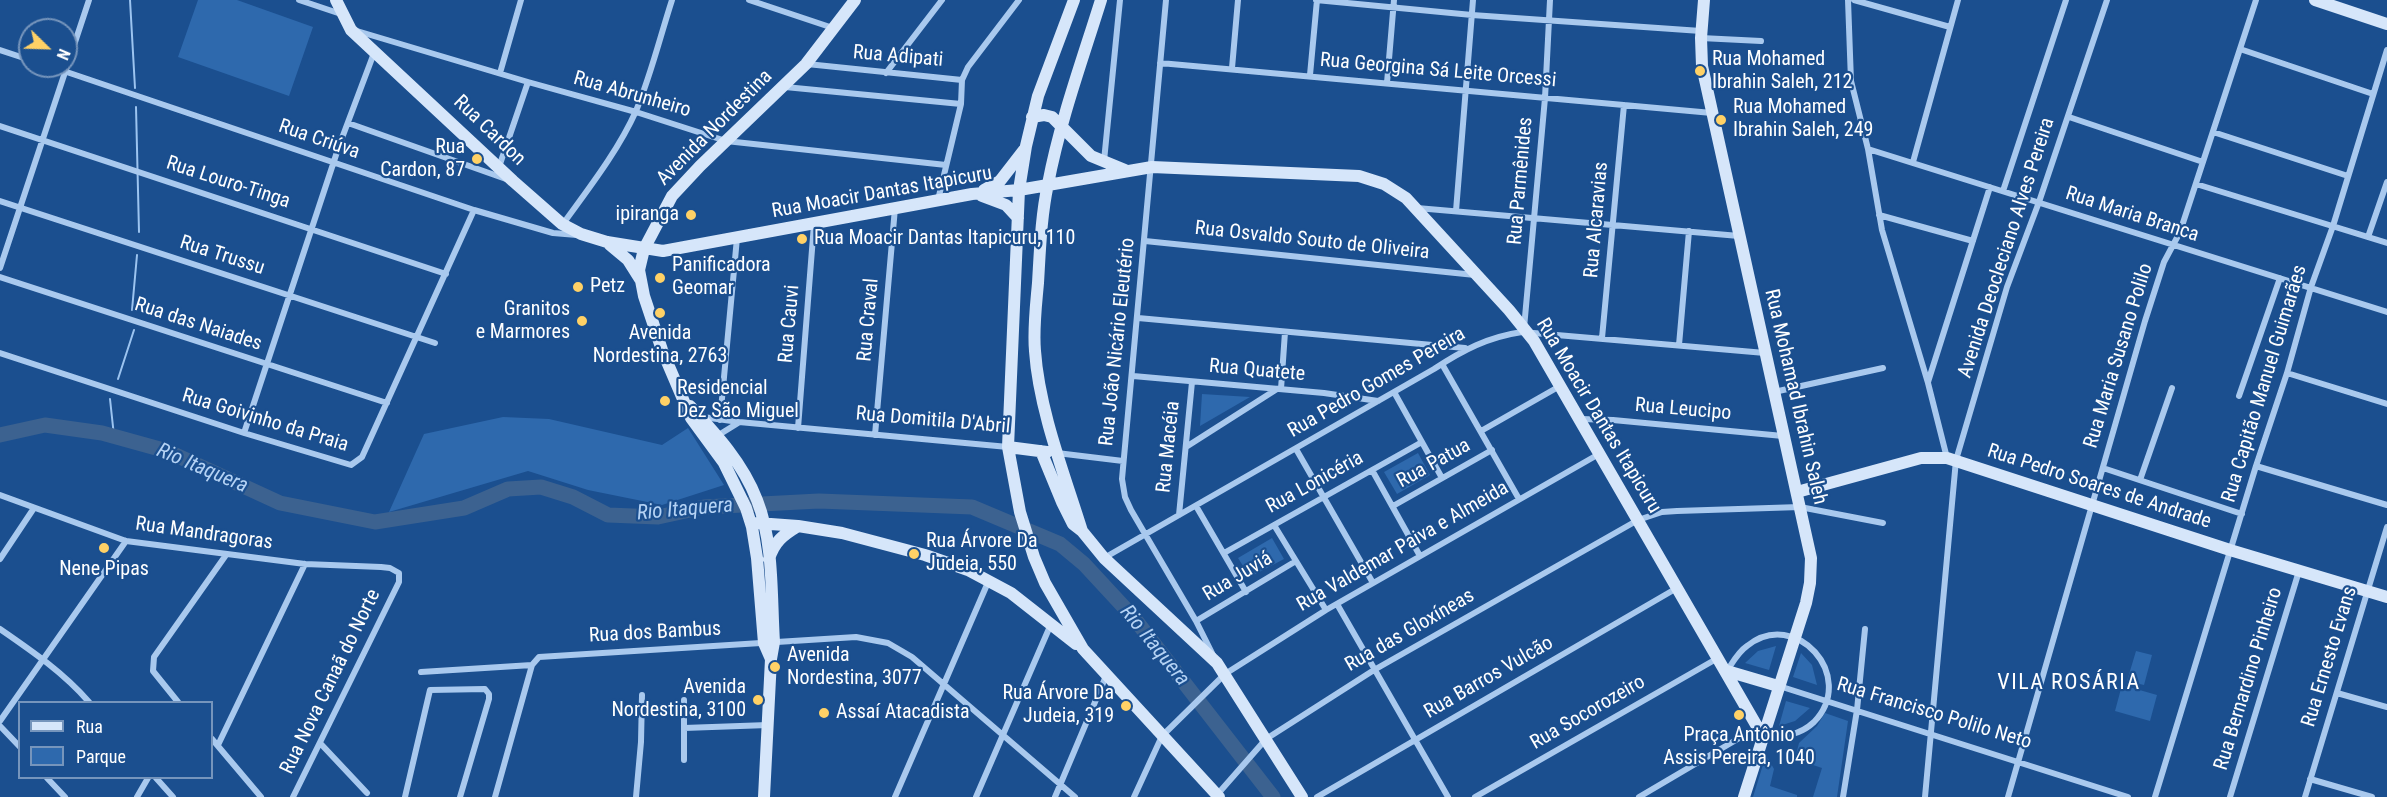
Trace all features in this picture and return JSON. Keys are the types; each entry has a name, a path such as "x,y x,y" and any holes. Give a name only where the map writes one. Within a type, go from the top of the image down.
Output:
{"street":[{"path":"78,34 89,0"},
{"path":"299,0 342,14"},
{"name":"Rua Cardon","path":"336,0 351,30 562,224 581,234 607,242 644,249"},
{"path":"562,224 606,162 636,112 672,0"},
{"path":"749,0 833,28"},
{"name":"Avenida Nordestina","path":"713,439 691,418 662,350 640,279 644,249 672,196 806,64 855,0"},
{"path":"886,73 942,0"},
{"name":"Rua Adipati","path":"806,64 962,80 968,67 1019,0"},
{"path":"1074,0 1038,96 1026,146 1019,190 1008,447 1020,512 1034,557 1045,583 1083,649"},
{"path":"1082,531 1057,453 1038,379 1035,350 1040,247 1047,185 1061,126 1101,0"},
{"path":"1104,162 1120,0"},
{"name":"Rua João Nicário Eleutério","path":"1166,0 1133,376 1123,461 1125,497 1196,621 1217,663"},
{"path":"1232,68 1238,0"},
{"path":"1310,75 1317,0 1394,3 1472,15 1548,19 1761,40"},
{"path":"1456,211 1473,0"},
{"name":"Rua Parmênides","path":"1526,330 1545,98 1550,0"},
{"name":"Rua Mohamad Ibrahin Saleh","path":"1704,0 1701,34 1702,66 1773,392 1808,538 1811,571 1806,603 1760,731 1744,797"},
{"path":"1848,0 1851,81 1868,149 1879,215 1951,459"},
{"path":"1854,0 1950,27"},
{"path":"1913,162 1958,0"},
{"path":"2003,191 2067,0"},
{"name":"Avenida Deocleciano Alves Pereira","path":"1925,797 1932,734 1951,459 2007,287 2069,117 2108,0"},
{"name":"Rua Maria Susano Polilo","path":"2008,797 2145,321 2164,262 2180,232 2256,0"},
{"path":"2315,0 2337,3 2387,24"},
{"path":"500,73 519,1"},
{"path":"1387,83 1394,3"},
{"name":"Rua Abrunheiro","path":"351,30 636,112 726,141 946,165"},
{"path":"2240,49 2373,94"},
{"path":"0,50 18,56"},
{"name":"Rua Capitão Manuel Guimarães","path":"2155,797 2256,466 2287,373 2311,287 2333,226 2387,50"},
{"path":"244,434 334,162 374,52"},
{"name":"Rua Georgina Sá Leite Orcessi","path":"1160,63 1713,113"},
{"name":"Rua Criúva","path":"78,75 474,210 553,233 581,234"},
{"path":"0,268 64,78"},
{"path":"938,200 961,104 962,80"},
{"path":"498,167 528,82"},
{"path":"784,86 961,104"},
{"name":"Rua Alcaravias","path":"1602,338 1624,105"},
{"path":"1032,117 1048,116 1061,126 1083,150 1126,171"},
{"path":"2069,117 2203,162"},
{"path":"348,123 513,181"},
{"name":"Rua Louro-Tinga","path":"0,126 446,274"},
{"path":"2213,132 2348,176"},
{"path":"972,194 990,188 1000,181 1026,146"},
{"name":"Rua Maria Branca","path":"1868,149 2387,312"},
{"name":"Rua Moacir Dantas Itapicuru","path":"644,249 663,251 972,194 1019,190 1152,167 1359,176 1384,184 1406,198 1526,330 1760,731"},
{"path":"2368,237 2384,199 2387,182"},
{"path":"2196,184 2387,243"},
{"path":"1928,383 1990,187"},
{"path":"972,194 998,200 1018,218"},
{"name":"Rua Trussu","path":"0,201 435,344"},
{"path":"1414,207 1739,236"},
{"name":"Rua Craval","path":"875,435 895,208"},
{"name":"Rua Goivinho da Praia","path":"0,353 244,434 351,465 362,457 474,210"},
{"path":"1879,215 1973,241"},
{"name":"Rua Cauvi","path":"798,428 814,224"},
{"path":"1679,345 1689,231"},
{"path":"720,420 737,238"},
{"name":"Rua Osvaldo Souto de Oliveira","path":"1144,241 1476,275"},
{"path":"607,242 628,260 640,279"},
{"name":"Rua das Naiades","path":"0,277 387,403"},
{"path":"2239,396 2280,278"},
{"path":"1138,318 1465,348"},
{"name":"Rua Pedro Gomes Pereira","path":"1104,558 1394,392 1465,348 1506,334 1526,330 1765,353"},
{"path":"1186,447 1279,389 1285,332"},
{"path":"1442,364 1519,499"},
{"path":"1773,392 1883,368"},
{"path":"2287,373 2387,404"},
{"name":"Rua Quatete","path":"1133,376 1324,393 1378,401"},
{"name":"Rua Macéia","path":"1179,515 1192,382"},
{"path":"1480,431 1560,386"},
{"path":"2140,480 2172,388"},
{"path":"1394,392 1442,478"},
{"name":"Avenida Nordestina","path":"685,401 700,417 743,485 756,519 768,560 769,643"},
{"name":"Rua Domitila D'Abril","path":"700,417 1008,447 1123,461"},
{"name":"Rua Leucipo","path":"1580,419 1783,436"},
{"path":"713,439 739,422"},
{"name":"Rua Lonicéria","path":"1224,553 1422,442"},
{"path":"1296,449 1373,583"},
{"name":"Rua Patua","path":"1392,506 1491,450"},
{"path":"1041,451 1073,524 1082,531 1104,558 1217,663 1302,797"},
{"name":"Rua Valdemar Paiva e Almeida","path":"1162,736 1225,674 1326,610 1600,454"},
{"name":"Rua Pedro Soares de Andrade","path":"1797,492 1921,458 1951,459 2230,550 2387,597"},
{"path":"2256,466 2387,505"},
{"path":"2103,468 2242,513"},
{"path":"1371,470 1420,556"},
{"name":"Rua Mandragoras","path":"0,495 126,541 305,564 390,568 399,573 399,582"},
{"path":"1196,506 1246,592"},
{"name":"Rua das Gloxíneas","path":"1219,794 1266,739 1374,670 1638,520 1662,512 1800,507 1883,523"},
{"path":"0,559 34,508"},
{"path":"756,519 842,533 888,544 948,563 989,580 1031,606 1083,649 1162,736 1219,794"},
{"name":"Avenida Nordestina","path":"756,519 757,558 771,659 764,797"},
{"path":"1274,525 1326,610"},
{"path":"768,560 780,537 798,526"},
{"name":"Rua Ernesto Evans","path":"2305,797 2387,527"},
{"path":"0,721 126,541"},
{"path":"177,701 153,671 154,657 226,555"},
{"name":"Rua Juviá","path":"1196,621 1296,561"},
{"path":"218,745 305,564"},
{"name":"Rua Bernardino Pinheiro","path":"2230,797 2299,570"},
{"path":"895,797 989,580"},
{"name":"Rua Nova Canaã do Norte","path":"293,797 399,582"},
{"name":"Rua Barros Vulcão","path":"1317,797 1677,588"},
{"path":"1338,604 1448,797"},
{"path":"976,797 1051,623"},
{"path":"1843,797 1857,710 1865,628"},
{"path":"0,629 44,659 75,686 88,701"},
{"path":"1639,797 1760,731 1778,738 1794,735 1808,727 1820,716 1827,701 1829,688 1823,663 1806,643 1794,638 1778,635 1762,638 1747,645 1727,671"},
{"name":"Rua dos Bambus","path":"532,665 539,657 641,650 856,637 882,641 912,657 944,682 1076,797"},
{"name":"Rua Socorozeiro","path":"1475,797 1718,658"},
{"path":"421,672 532,665 495,797"},
{"name":"Rua Francisco Polilo Neto","path":"1727,671 2128,797"},
{"path":"1054,797 1106,676"},
{"path":"405,797 430,690 485,689 489,694 489,699 460,797"},
{"path":"169,701 170,693"},
{"path":"2337,693 2387,707"},
{"path":"636,797 642,695"},
{"path":"684,700 684,760"},
{"path":"684,728 768,725"},
{"path":"0,726 18,745"},
{"path":"1134,797 1162,736"},
{"path":"213,740 261,797"},
{"path":"320,743 367,794"},
{"path":"49,779 65,797"},
{"path":"137,797 147,779"},
{"path":"158,779 173,797"},
{"path":"2310,779 2372,797"}],"green space":[{"path":"198,0 237,0 313,27 289,96 178,57"},
{"path":"1202,394 1250,397 1200,426"},
{"path":"503,417 549,419 662,445 688,428 724,485 662,505 588,490 528,471 389,512 424,434"},
{"path":"1418,453 1430,475 1397,494 1384,472"},
{"path":"1272,538 1284,559 1250,577 1238,558"},
{"path":"1776,646 1769,670 1745,663 1758,651"},
{"path":"2136,651 2152,655 2144,685 2127,681"},
{"path":"1801,653 1812,665 1817,685 1793,677"},
{"path":"2122,685 2157,695 2150,721 2115,711"},
{"path":"1786,701 1810,708 1795,721 1779,726"},
{"path":"1825,713 1848,721 1837,797 1813,797 1822,768 1795,759 1799,743 1817,726"},
{"path":"1766,755 1774,769 1770,786 1797,795 1797,797 1753,797"}],"waterway":[{"path":"130,0 135,88"},
{"path":"136,107 139,232"},
{"path":"132,310 137,255"},
{"path":"118,379 134,330"},
{"path":"110,399 114,436"},
{"name":"Rio Itaquera","path":"0,435 45,425 102,433 167,451 280,503 375,522 464,508 508,489 541,487 573,497 608,515 658,517 704,507 819,501 972,507 1060,544 1084,564 1134,618 1273,797"}],"place":[{"name":"Rua Mohamed Ibrahin Saleh, 212","path":"1700,71"},
{"name":"Rua Mohamed Ibrahin Saleh, 249","path":"1721,120"},
{"name":"Rua Cardon, 87","path":"477,159"},
{"name":"ipiranga","path":"691,215"},
{"name":"Rua Moacir Dantas Itapicuru, 110","path":"802,239"},
{"name":"Panificadora Geomar","path":"660,278"},
{"name":"Petz","path":"578,287"},
{"name":"Avenida Nordestina, 2763","path":"660,313"},
{"name":"Granitos e Marmores","path":"582,321"},
{"name":"Residencial Dez São Miguel","path":"665,401"},
{"name":"Nene Pipas","path":"104,548"},
{"name":"Rua Árvore Da Judeia, 550","path":"914,554"},
{"name":"Avenida Nordestina, 3077","path":"775,667"},
{"name":"Avenida Nordestina, 3100","path":"758,700"},
{"name":"Rua Árvore Da Judeia, 319","path":"1126,706"},
{"name":"Assaí Atacadista","path":"824,713"},
{"name":"Praça Antônio Assis Pereira, 1040","path":"1739,715"}],"district":[{"name":"VILA ROSÁRIA","path":"2069,683"}]}
